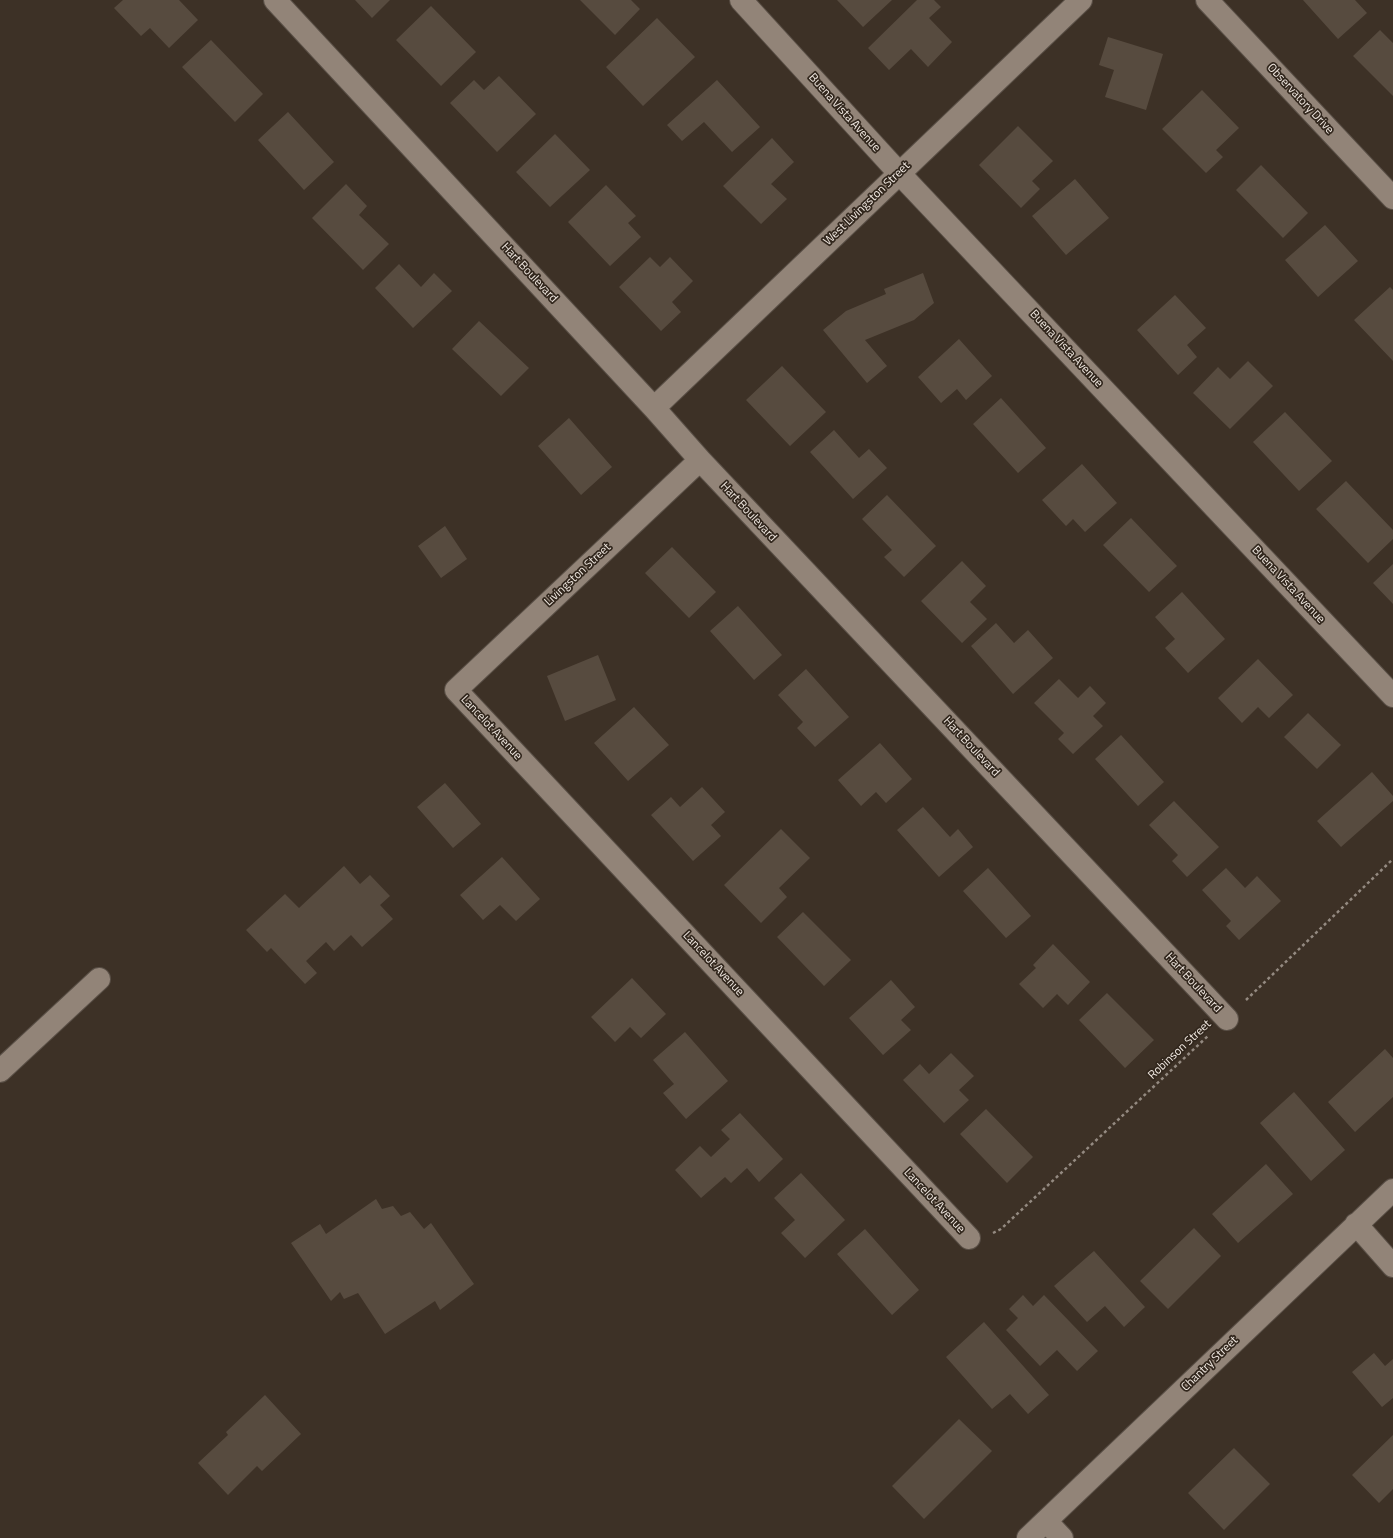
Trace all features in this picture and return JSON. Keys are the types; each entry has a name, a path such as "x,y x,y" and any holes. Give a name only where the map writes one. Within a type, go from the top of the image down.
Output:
{"street":[{"name":"Hart Boulevard","path":"275,0 654,408 700,460 1227,1018"},
{"name":"Buena Vista Avenue","path":"741,0 899,173 1393,696"},
{"name":"West Livingston Street","path":"654,408 1081,0"},
{"name":"Observatory Drive","path":"1207,0 1393,198"},
{"name":"Livingston Street","path":"456,690 700,460"},
{"name":"Lancelot Avenue","path":"456,690 969,1238"},
{"path":"0,1071 99,979"},
{"name":"Chantry Street","path":"1028,1538 1393,1190"},
{"path":"1356,1224 1393,1266"},
{"path":"1046,1521 1062,1538"}],"path":[{"name":"Robinson Street","path":"969,1238 988,1236 1001,1229 1227,1018 1393,859"}],"building":[{"path":"123,0 179,0 198,20 169,48 150,28 141,36 114,8"},
{"path":"355,0 390,0 372,18"},
{"path":"580,0 631,0 640,9 615,35"},
{"path":"837,0 892,0 863,27"},
{"path":"917,0 934,0 941,7 929,18 952,42 928,67 911,49 889,70 868,48"},
{"path":"1303,0 1355,0 1367,13 1338,39"},
{"path":"431,6 476,52 441,86 396,40"},
{"path":"657,18 695,57 643,106 606,67"},
{"path":"1380,30 1393,43 1393,96 1353,56"},
{"path":"1108,37 1163,54 1146,110 1105,97 1114,70 1099,65"},
{"path":"211,40 263,94 235,122 182,67"},
{"path":"499,76 536,114 497,152 450,103 474,80 484,90"},
{"path":"717,80 760,127 732,152 704,122 682,141 667,125"},
{"path":"1202,90 1239,128 1216,150 1223,157 1206,173 1162,129"},
{"path":"288,112 334,162 304,190 258,140"},
{"path":"1018,126 1053,161 1032,181 1040,189 1021,208 979,165"},
{"path":"555,134 590,170 550,207 516,172"},
{"path":"772,138 794,162 771,184 787,199 761,224 723,186"},
{"path":"1261,165 1308,213 1283,238 1236,190"},
{"path":"1075,179 1109,218 1066,255 1032,216"},
{"path":"346,184 367,206 359,215 389,244 363,270 312,218"},
{"path":"606,185 636,216 628,223 641,237 610,266 568,222"},
{"path":"1325,225 1358,261 1318,297 1285,260"},
{"path":"650,257 660,267 670,257 693,281 672,302 681,312 661,331 619,287"},
{"path":"399,264 421,287 434,273 452,291 413,328 375,288"},
{"path":"923,273 934,303 914,320 865,340 887,366 867,383 823,330 846,311 886,294 884,289"},
{"path":"1390,287 1393,290 1393,361 1354,320"},
{"path":"1175,295 1206,328 1187,345 1197,357 1178,375 1137,330"},
{"path":"479,321 529,368 501,396 452,349"},
{"path":"959,339 992,376 966,400 957,389 941,403 918,377"},
{"path":"1248,361 1273,386 1230,429 1193,393 1218,367 1230,379"},
{"path":"782,366 826,412 790,446 746,400"},
{"path":"1001,398 1046,448 1018,473 973,424"},
{"path":"1285,412 1332,461 1299,491 1253,442"},
{"path":"569,418 612,467 581,495 538,446"},
{"path":"834,430 859,458 869,449 887,468 853,499 810,452"},
{"path":"1082,464 1117,503 1085,532 1073,519 1066,526 1042,500"},
{"path":"1346,481 1393,530 1393,539 1368,563 1316,509"},
{"path":"887,495 936,546 904,577 884,557 892,550 862,519"},
{"path":"1131,518 1177,566 1149,592 1103,545"},
{"path":"445,526 467,559 441,578 418,546"},
{"path":"672,547 716,592 689,618 645,573"},
{"path":"962,561 986,586 970,602 987,619 962,643 921,601"},
{"path":"1393,564 1393,604 1373,583"},
{"path":"1182,592 1225,639 1188,673 1165,648 1175,639 1155,617"},
{"path":"738,606 782,655 754,680 710,631"},
{"path":"996,623 1014,643 1028,630 1053,658 1013,694 971,646"},
{"path":"598,655 616,700 565,721 547,676"},
{"path":"1258,659 1293,695 1269,718 1258,707 1242,723 1218,698"},
{"path":"806,669 849,717 815,747 797,728 803,722 778,695"},
{"path":"1059,679 1078,698 1090,686 1106,703 1093,716 1103,726 1073,754 1058,739 1064,733 1034,703"},
{"path":"634,707 669,745 628,781 594,743"},
{"path":"1308,713 1341,745 1317,769 1284,737"},
{"path":"1121,735 1164,782 1138,806 1095,759"},
{"path":"880,743 912,779 886,803 876,792 861,806 838,780"},
{"path":"1372,772 1393,796 1393,801 1341,847 1317,821"},
{"path":"445,783 481,824 453,848 417,807"},
{"path":"702,787 725,812 711,825 721,836 693,861 651,815 671,797 680,807"},
{"path":"1174,801 1219,847 1187,877 1172,861 1178,855 1149,825"},
{"path":"923,807 950,837 958,829 973,847 939,877 897,830"},
{"path":"781,829 810,858 779,888 787,897 761,923 724,885"},
{"path":"502,857 540,899 516,921 500,905 483,920 460,895"},
{"path":"344,866 360,884 370,875 390,896 380,905 393,919 362,947 351,935 334,951 326,942 306,961 317,973 305,984 271,948 267,952 246,930 285,894 299,908"},
{"path":"988,868 1031,916 1006,938 963,891"},
{"path":"1226,868 1245,888 1257,876 1281,901 1239,940 1226,926 1231,921 1202,890"},
{"path":"803,912 851,960 824,986 777,937"},
{"path":"1053,944 1090,982 1068,1005 1057,994 1043,1008 1019,984 1036,968 1033,965"},
{"path":"632,978 666,1014 641,1038 630,1027 615,1042 591,1017"},
{"path":"891,980 915,1007 901,1020 911,1030 883,1055 849,1018"},
{"path":"1107,993 1154,1040 1125,1068 1079,1020"},
{"path":"685,1032 728,1081 686,1119 663,1093 674,1084 653,1060"},
{"path":"1385,1049 1393,1058 1393,1097 1355,1132 1328,1102"},
{"path":"951,1053 974,1076 959,1090 969,1100 944,1123 903,1080 920,1064 929,1074"},
{"path":"1294,1092 1345,1150 1311,1181 1260,1123"},
{"path":"986,1109 1033,1157 1007,1183 960,1134"},
{"path":"740,1113 783,1159 759,1182 747,1168 731,1183 725,1177 701,1198 675,1170 700,1146 711,1157 730,1139 721,1130"},
{"path":"1266,1164 1293,1194 1238,1243 1212,1214"},
{"path":"801,1173 845,1220 805,1258 781,1233 795,1220 774,1198"},
{"path":"376,1199 382,1209 393,1206 401,1216 410,1212 424,1229 431,1223 474,1284 440,1310 435,1301 385,1334 358,1293 344,1299 340,1292 331,1301 291,1243 320,1224 326,1234"},
{"path":"1194,1228 1221,1256 1168,1309 1140,1281"},
{"path":"865,1229 919,1290 892,1315 837,1254"},
{"path":"1094,1251 1145,1307 1124,1327 1105,1306 1087,1322 1054,1286"},
{"path":"1023,1295 1033,1306 1044,1295 1098,1351 1077,1371 1057,1350 1040,1366 1006,1330 1018,1318 1009,1309"},
{"path":"984,1322 1049,1395 1028,1414 1010,1394 992,1409 946,1357"},
{"path":"1374,1353 1385,1366 1393,1359 1393,1398 1382,1407 1352,1372"},
{"path":"265,1395 301,1434 262,1471 257,1466 228,1495 198,1463 228,1435 226,1432"},
{"path":"959,1419 992,1451 924,1519 892,1486"},
{"path":"1393,1435 1393,1489 1379,1503 1352,1475"},
{"path":"1234,1448 1270,1484 1224,1530 1188,1493"}]}
